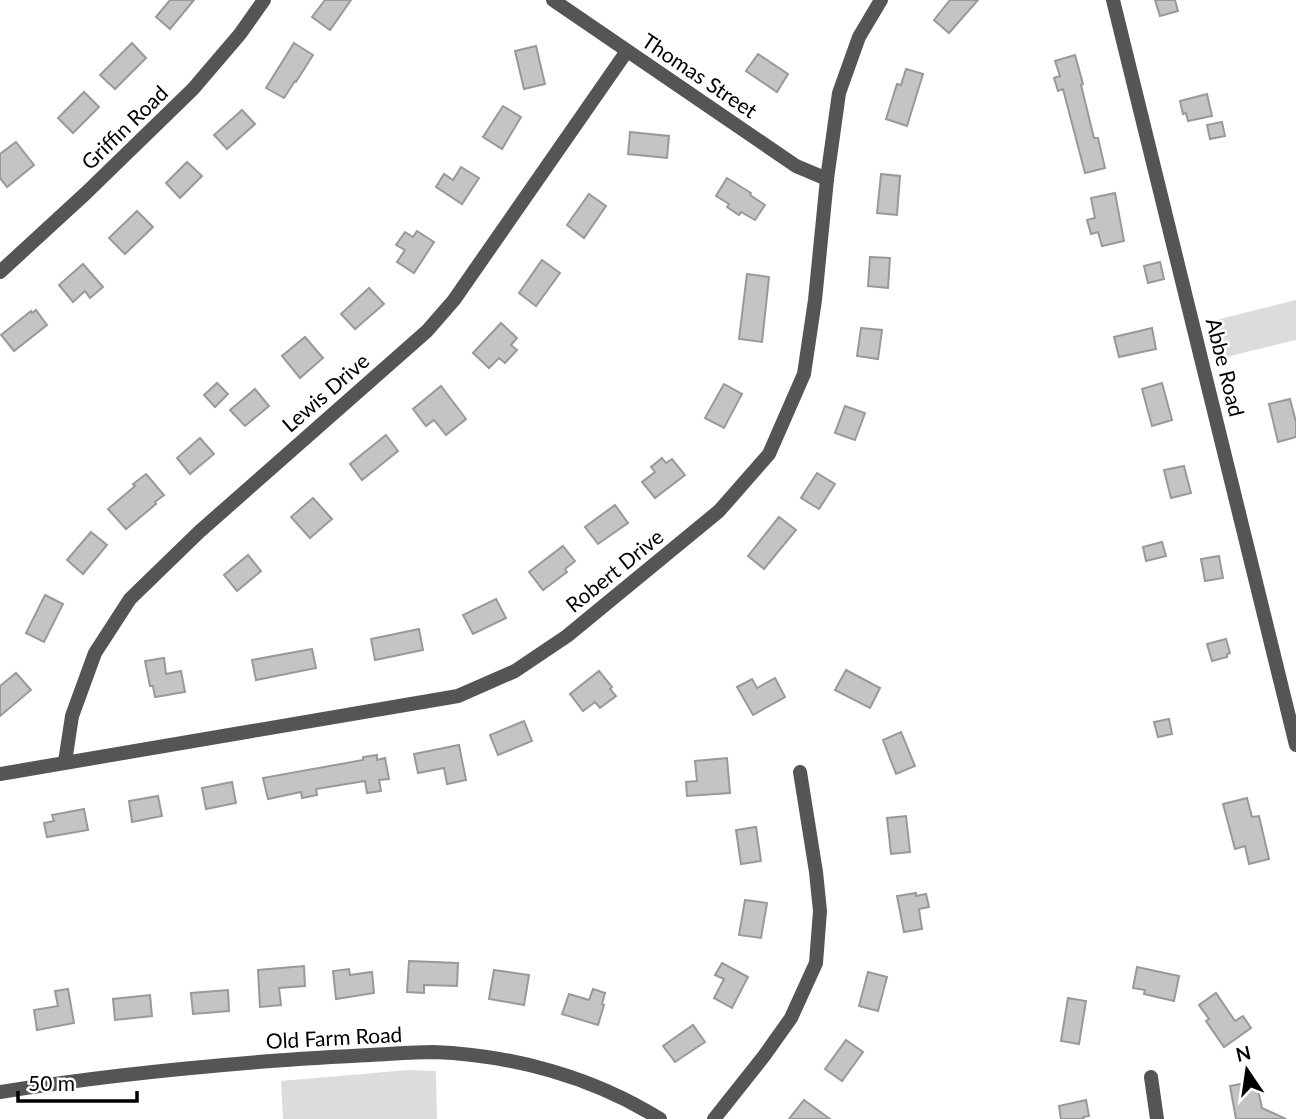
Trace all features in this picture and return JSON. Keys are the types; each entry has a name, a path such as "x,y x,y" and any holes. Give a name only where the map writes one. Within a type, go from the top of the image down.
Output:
{"street":[{"name":"Griffin Road","path":"0,272 193,89 240,34 264,0"},
{"name":"Thomas Street","path":"552,0 796,166 827,179"},
{"name":"Robert Drive","path":"0,774 458,696 515,671 567,636 719,510 769,454 804,374 839,93 859,37 880,0"},
{"name":"Abbe Road","path":"1112,0 1296,745"},
{"name":"Lewis Drive","path":"65,762 72,716 95,653 130,599 198,532 427,331 454,300 627,51"},
{"path":"714,1119 791,1018 816,963 819,898 800,772"},
{"name":"Old Farm Road","path":"0,1092 164,1069 433,1052 542,1067 597,1087 660,1119"},
{"path":"1151,1077 1157,1119"}],"shaded area":[{"path":"1296,300 1296,340 1226,357 1216,320"},
{"path":"408,1070 436,1071 437,1119 283,1119 281,1081"}],"building":[{"path":"170,0 194,0 170,29 156,17"},
{"path":"325,0 351,0 330,30 312,17"},
{"path":"950,0 978,0 949,33 934,20"},
{"path":"1155,0 1175,0 1178,11 1160,16"},
{"path":"132,43 146,58 115,89 100,75"},
{"path":"294,43 313,55 284,98 266,88"},
{"path":"536,46 545,84 524,89 515,51"},
{"path":"758,54 788,74 777,92 746,71"},
{"path":"1075,55 1094,138 1098,138 1105,168 1085,173 1063,89 1058,91 1054,78 1060,76 1055,61"},
{"path":"906,69 923,74 907,126 886,119 897,84 901,85"},
{"path":"84,92 99,107 73,133 58,118"},
{"path":"1207,94 1212,116 1188,121 1180,101"},
{"path":"503,106 521,117 502,149 483,137"},
{"path":"242,110 255,124 227,149 214,135"},
{"path":"1222,122 1225,136 1210,139 1207,125"},
{"path":"630,132 669,136 667,158 628,154"},
{"path":"16,142 34,165 7,187 0,178 0,154"},
{"path":"187,162 202,176 180,198 166,183"},
{"path":"461,167 479,178 462,204 436,187 444,174 453,180"},
{"path":"881,174 900,176 897,215 877,213"},
{"path":"727,178 765,205 755,220 741,212 739,215 727,207 729,204 716,196"},
{"path":"1115,193 1124,241 1102,246 1098,232 1091,234 1087,220 1095,218 1091,198"},
{"path":"589,194 606,206 584,238 567,225"},
{"path":"137,211 153,227 125,254 109,238"},
{"path":"417,231 434,242 414,273 397,262 405,250 396,245 405,232 413,237"},
{"path":"870,257 890,258 888,288 868,286"},
{"path":"542,260 560,273 536,306 519,293"},
{"path":"1160,262 1164,279 1148,283 1144,266"},
{"path":"83,264 103,287 90,298 85,291 73,302 59,285"},
{"path":"747,274 769,277 762,342 739,339"},
{"path":"369,288 384,304 355,329 341,314"},
{"path":"36,310 47,325 14,351 1,335"},
{"path":"501,323 517,338 511,345 517,350 505,363 499,358 489,368 473,353"},
{"path":"861,328 882,330 878,359 857,356"},
{"path":"1152,328 1156,349 1119,357 1114,337"},
{"path":"305,337 323,358 300,378 282,356"},
{"path":"217,383 228,394 215,407 204,395"},
{"path":"1162,383 1172,420 1152,426 1142,389"},
{"path":"724,384 742,394 724,428 705,418"},
{"path":"441,386 466,419 446,435 434,420 426,426 413,409"},
{"path":"255,389 269,406 245,426 230,410"},
{"path":"1290,399 1296,422 1296,437 1278,442 1269,404"},
{"path":"845,406 865,413 855,440 835,433"},
{"path":"386,435 398,451 362,480 350,464"},
{"path":"200,438 214,454 190,474 177,458"},
{"path":"662,458 666,463 672,459 685,475 655,498 642,482 655,472 651,467"},
{"path":"1184,466 1191,493 1171,498 1164,470"},
{"path":"817,473 835,484 819,509 801,498"},
{"path":"146,474 164,495 126,529 108,509"},
{"path":"313,498 332,519 310,538 291,517"},
{"path":"615,505 628,523 598,544 585,527"},
{"path":"779,517 796,530 764,569 748,556"},
{"path":"91,532 107,545 83,574 67,560"},
{"path":"1162,542 1166,556 1146,561 1143,547"},
{"path":"563,546 575,561 565,569 567,572 543,590 529,572"},
{"path":"248,555 261,571 237,591 224,575"},
{"path":"1219,556 1223,578 1205,581 1201,559"},
{"path":"45,595 63,604 44,642 26,633"},
{"path":"496,599 506,618 473,634 463,615"},
{"path":"419,629 423,650 375,660 371,639"},
{"path":"1226,639 1230,653 1227,657 1212,661 1207,644"},
{"path":"312,649 316,668 256,680 252,660"},
{"path":"164,658 166,674 181,671 185,692 155,697 145,661"},
{"path":"846,670 880,688 870,708 835,690"},
{"path":"599,671 616,696 600,708 595,702 583,711 570,694"},
{"path":"16,673 31,690 0,716 0,686"},
{"path":"775,678 785,697 753,715 737,687 752,679 757,688"},
{"path":"1169,719 1172,734 1158,737 1154,722"},
{"path":"524,721 532,741 498,755 490,735"},
{"path":"901,732 915,766 896,774 883,740"},
{"path":"459,745 466,780 447,784 444,768 418,773 414,754"},
{"path":"377,755 377,760 385,758 389,779 379,780 381,791 367,793 365,781 316,789 317,795 302,798 301,792 268,799 263,778 363,760 363,757"},
{"path":"727,758 730,793 687,796 686,782 697,781 695,761"},
{"path":"232,782 236,803 206,809 202,788"},
{"path":"158,796 162,816 132,822 129,801"},
{"path":"1247,798 1252,817 1259,816 1269,859 1249,864 1245,846 1235,849 1223,804"},
{"path":"84,809 88,830 47,837 44,823 54,821 52,815"},
{"path":"906,816 910,852 891,854 887,818"},
{"path":"756,827 761,861 741,864 736,830"},
{"path":"916,893 916,896 926,894 929,907 919,909 922,929 904,932 897,896"},
{"path":"745,900 767,903 761,938 739,935"},
{"path":"409,961 458,963 457,986 424,985 424,993 407,992"},
{"path":"722,963 748,977 732,1008 714,998 724,979 715,975"},
{"path":"304,966 305,986 279,988 281,1005 260,1007 258,970"},
{"path":"1137,967 1179,976 1174,1001 1144,994 1145,990 1133,988"},
{"path":"349,969 350,975 372,972 374,993 336,999 333,971"},
{"path":"494,970 529,975 524,1005 489,999"},
{"path":"868,972 887,977 878,1011 859,1006"},
{"path":"68,989 74,1023 37,1030 34,1010 58,1006 55,991"},
{"path":"593,989 605,993 598,1025 562,1014 569,994 589,1000"},
{"path":"228,990 229,1011 193,1014 191,993"},
{"path":"1216,993 1235,1021 1243,1016 1251,1028 1224,1047 1206,1021 1209,1019 1199,1005"},
{"path":"150,995 152,1016 115,1020 113,999"},
{"path":"1068,998 1086,1001 1079,1044 1061,1041"},
{"path":"693,1025 705,1042 675,1062 663,1046"},
{"path":"846,1040 863,1052 842,1081 825,1069"},
{"path":"1256,1081 1262,1108 1286,1119 1236,1119 1230,1086"},
{"path":"804,1100 830,1119 789,1119"},
{"path":"1086,1100 1089,1116 1083,1117 1084,1119 1061,1119 1059,1106"}]}
